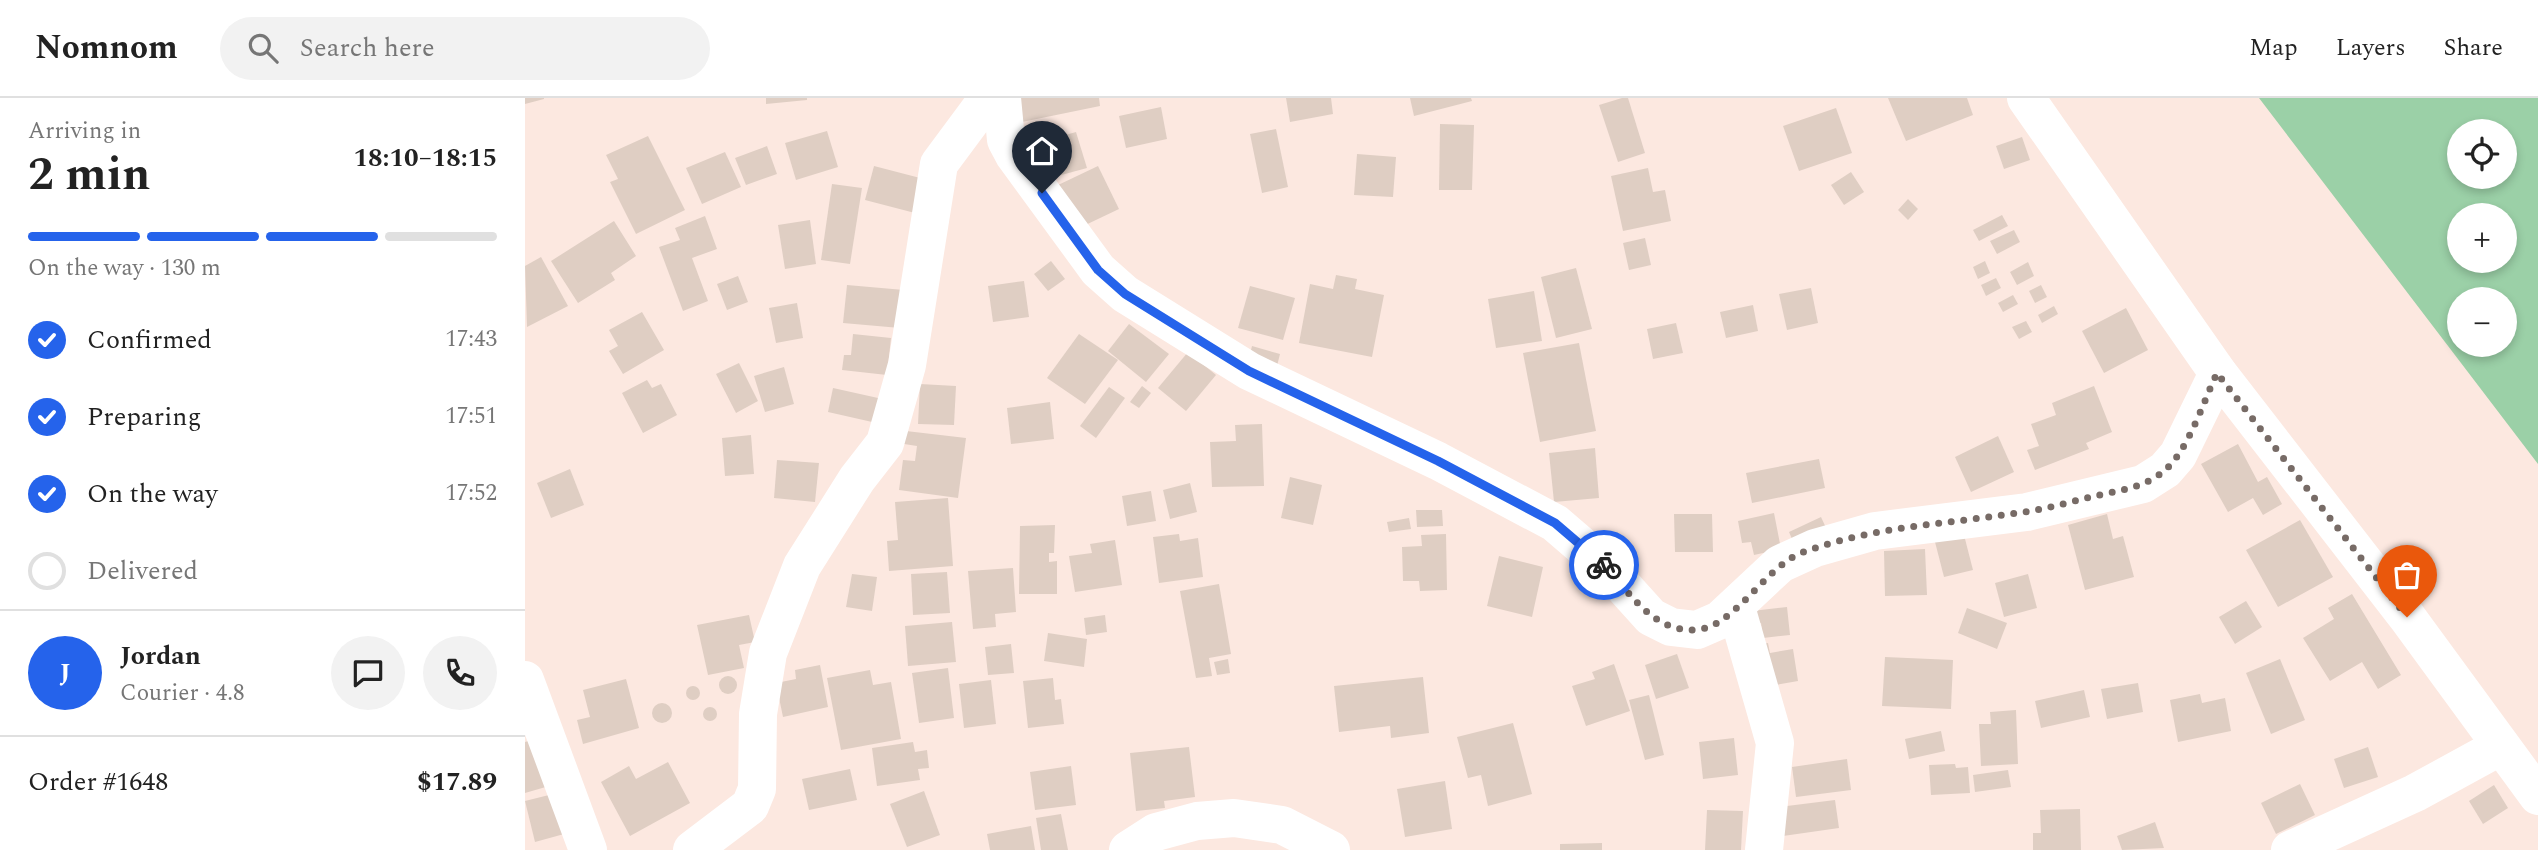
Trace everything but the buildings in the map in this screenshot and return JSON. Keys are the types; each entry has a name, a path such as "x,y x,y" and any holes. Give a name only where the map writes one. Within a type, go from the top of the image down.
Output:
{"street":[{"path":"692,850 750,806 757,789 758,714 768,653 802,566 857,479 885,443 907,365 939,164 988,98"},
{"path":"1002,98 1006,140 1014,155 1098,270 1125,294 1249,371 1438,461 1555,523 1605,566 1651,617 1671,627 1697,630 1720,620 1780,564 1815,548 1875,531 2027,512 2143,484 2165,470 2178,455 2217,373"},
{"path":"2026,98 2217,373 2407,617 2538,796"},
{"path":"1736,607 1775,743 1763,850"},
{"path":"525,680 589,850"},
{"path":"2290,850 2415,793 2501,746"},
{"path":"1128,850 1156,832 1197,821 1234,818 1282,825 1331,850"}],"green space":[{"path":"2259,98 2538,98 2538,464 2456,357 2517,357 2517,287 2447,287 2447,345"}],"way so far":[{"path":"1604,565 1651,617 1671,627 1697,630 1720,620 1780,564 1815,548 1875,531 2027,512 2143,484 2165,470 2178,455 2217,373 2407,617"}],"route":[{"path":"1042,193 1098,270 1125,294 1249,371 1438,461 1555,523 1604,565"}]}
